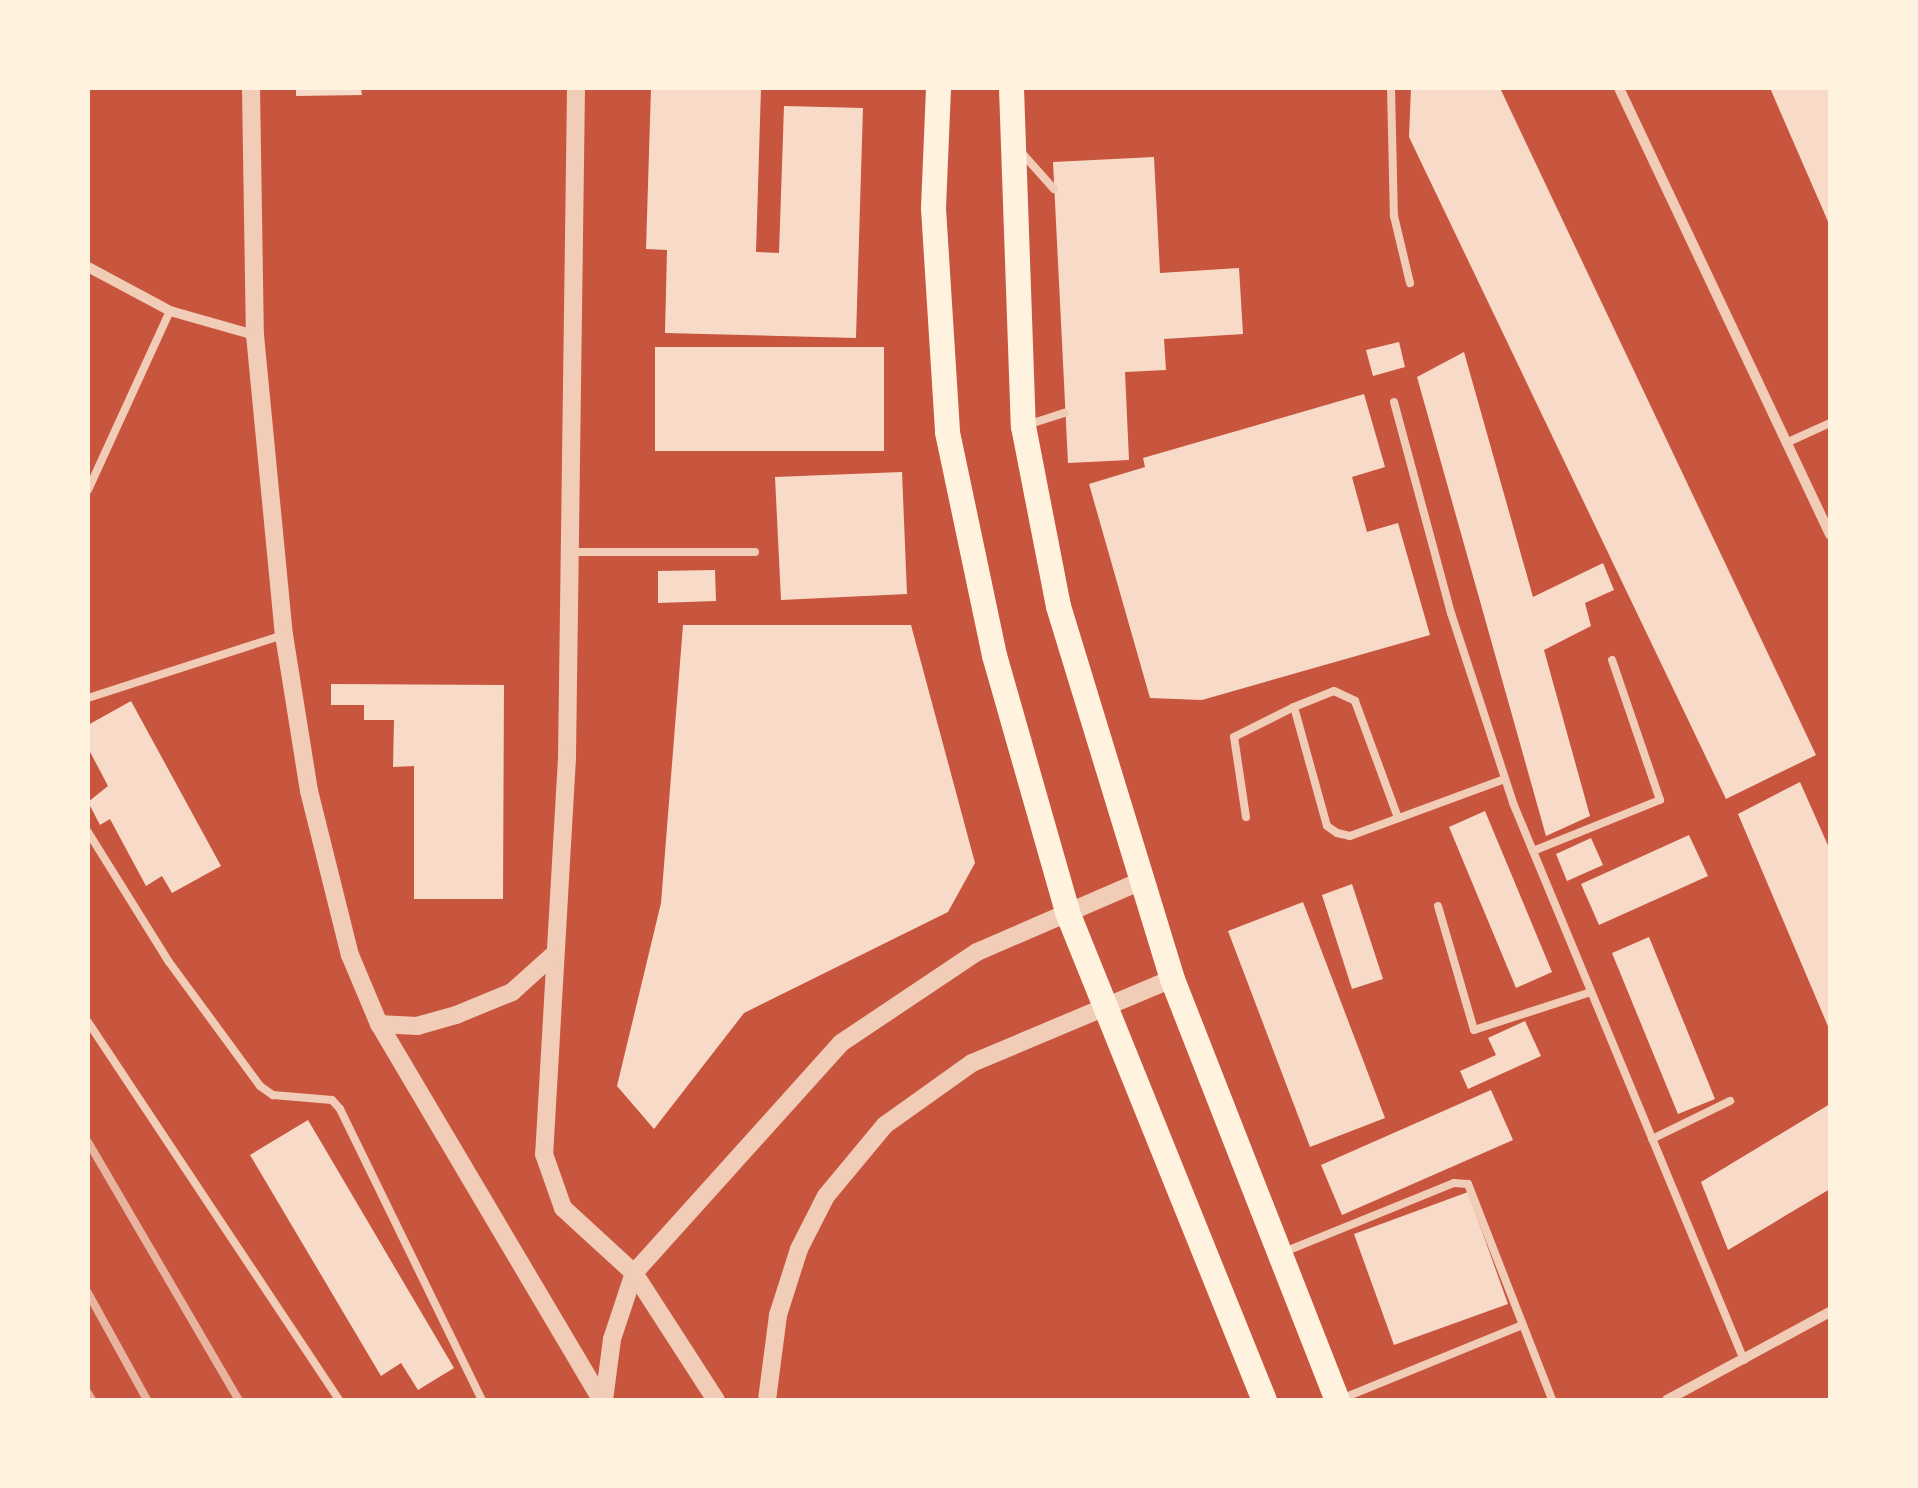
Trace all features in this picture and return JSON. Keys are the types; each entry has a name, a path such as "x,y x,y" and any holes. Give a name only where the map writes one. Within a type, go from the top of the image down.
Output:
{"main road":[{"path":"938,88 933,208 948,432 994,656 1067,912 1103,1010 1264,1400"},
{"path":"1011,88 1023,426 1058,606 1172,979 1275,1256 1337,1400"}],"street":[{"path":"251,88 255,335 284,634 327,868 350,955 378,1024 602,1400"},
{"path":"576,88 567,758 542,1121 552,1185 579,1229 634,1273 716,1400"},
{"path":"1620,88 1830,535"},
{"path":"88,267 170,311 255,335"},
{"path":"602,1400 612,1338 634,1273 792,1090 859,1027 977,952 1143,880"},
{"path":"378,1024 417,1026 456,1015 512,992 552,956"},
{"path":"768,1400 778,1315 799,1249 852,1160 942,1080 1172,979"},
{"path":"1667,1400 1680,1398 1830,1312"}],"lane":[{"path":"1391,88 1394,216 1410,283"},
{"path":"1010,140 1054,188"},
{"path":"88,490 170,311"},
{"path":"1394,402 1505,779 1744,1362"},
{"path":"1023,426 1066,413"},
{"path":"1786,443 1830,423"},
{"path":"570,552 755,552"},
{"path":"88,698 284,634"},
{"path":"1533,851 1660,800 1612,660"},
{"path":"1246,816 1234,737 1334,691 1356,701 1398,818"},
{"path":"1294,707 1327,826 1350,836 1505,779"},
{"path":"88,832 170,962 260,1086 272,1095 332,1100 340,1110 482,1400"},
{"path":"1438,906 1474,1030 1591,992"},
{"path":"88,1022 339,1400"},
{"path":"1652,1138 1730,1101"},
{"path":"1275,1256 1464,1182 1472,1190 1552,1400"},
{"path":"1337,1400 1522,1326"}],"building":[{"path":"296,88 361,88 362,95 296,96"},
{"path":"651,88 761,88 756,252 779,253 784,106 863,108 856,338 665,333 667,250 646,249"},
{"path":"1411,88 1500,88 1816,755 1726,799 1409,137"},
{"path":"1770,88 1830,88 1830,226"},
{"path":"1154,157 1160,273 1239,268 1243,334 1164,339 1166,370 1125,372 1129,460 1068,463 1053,162"},
{"path":"1399,342 1405,367 1373,376 1366,350"},
{"path":"655,347 884,347 884,451 655,451"},
{"path":"1464,352 1533,597 1603,563 1614,590 1585,603 1591,626 1544,650 1590,816 1546,836 1417,377"},
{"path":"1364,394 1385,467 1352,477 1367,532 1398,523 1430,635 1202,700 1150,698 1089,484 1145,467 1143,458"},
{"path":"902,472 907,594 781,600 775,477"},
{"path":"715,570 716,601 658,603 658,571"},
{"path":"683,625 911,625 975,863 948,912 744,1013 654,1129 617,1086 661,903"},
{"path":"331,684 504,685 503,899 414,899 414,766 393,767 394,720 364,720 364,705 331,705"},
{"path":"131,701 221,866 172,893 162,876 146,886 110,819 100,825 88,802 108,786 88,748 88,725"},
{"path":"1800,782 1830,850 1830,1031 1738,814"},
{"path":"1485,811 1552,972 1516,988 1449,827"},
{"path":"1689,835 1708,876 1599,925 1581,884"},
{"path":"1591,838 1603,865 1567,881 1556,854"},
{"path":"1352,884 1383,979 1352,989 1322,895"},
{"path":"1303,902 1385,1118 1310,1147 1228,931"},
{"path":"1649,937 1715,1099 1678,1114 1612,953"},
{"path":"1525,1021 1541,1056 1468,1089 1460,1071 1496,1055 1488,1038"},
{"path":"1491,1090 1513,1140 1342,1215 1321,1165"},
{"path":"1830,1104 1830,1189 1728,1250 1701,1182"},
{"path":"308,1120 454,1368 418,1390 401,1363 381,1376 250,1155"},
{"path":"1468,1192 1508,1304 1394,1345 1354,1234"}],"railway":[{"path":"88,1142 239,1400"},
{"path":"88,1293 147,1400"},
{"path":"88,1393 92,1400"}]}
